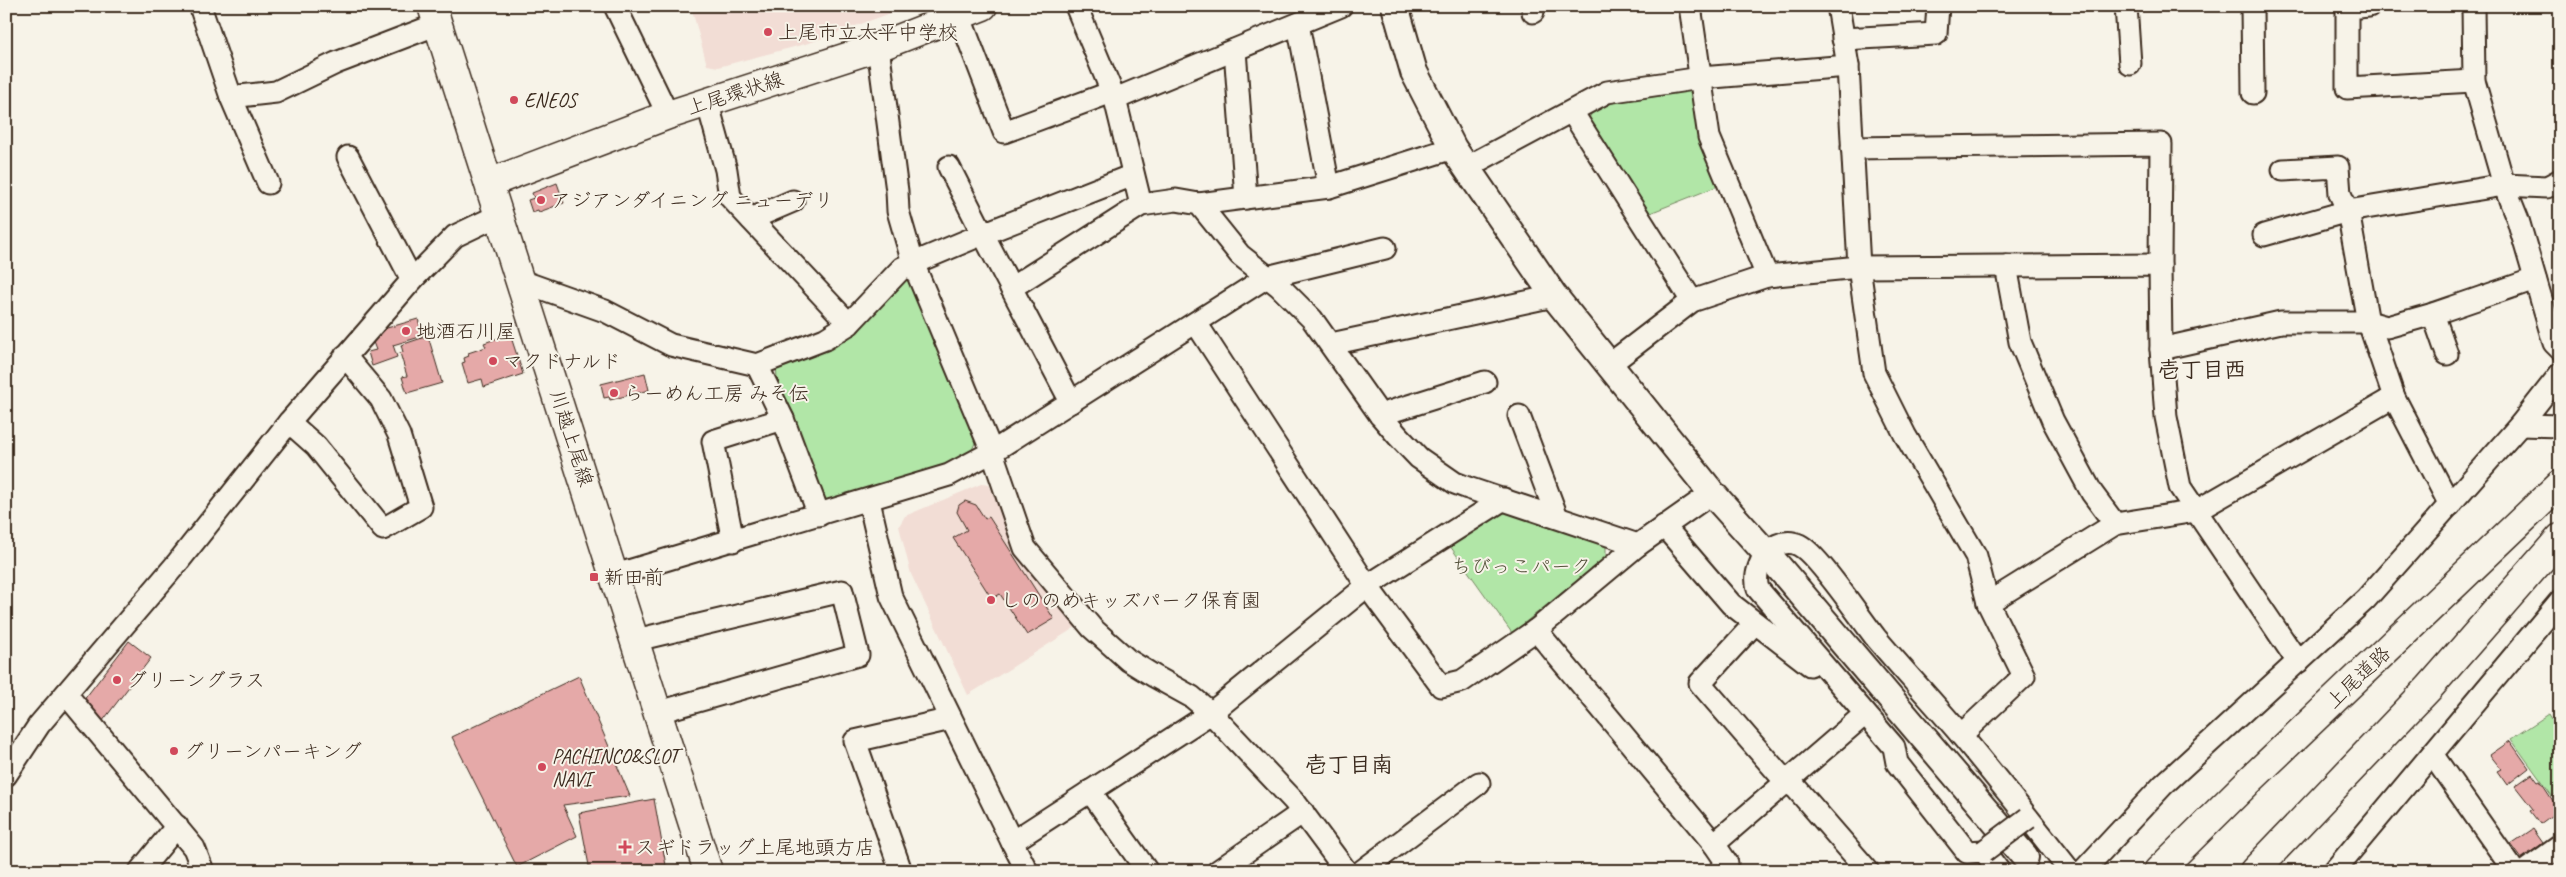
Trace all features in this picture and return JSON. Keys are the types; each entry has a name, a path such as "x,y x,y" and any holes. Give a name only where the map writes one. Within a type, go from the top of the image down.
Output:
{"main road":[{"name":"上尾環状線","path":"489,183 707,101 878,47 971,10"},
{"name":"川越上尾線","path":"435,15 659,712 708,871"},
{"name":"上尾道路","path":"2158,871 2249,781 2560,484"},
{"path":"2254,871 2429,688 2560,538"}],"street":[{"path":"615,6 668,115"},
{"path":"1076,6 1113,95 1141,205"},
{"path":"971,10 1004,132 1113,95 1235,50 1341,6"},
{"path":"1395,6 1414,72 1459,158 1554,296 1712,493 2025,857"},
{"path":"1690,6 1709,137 1767,276"},
{"path":"1838,6 1848,66 1859,267 1874,373 1905,435 1976,556 1988,602 2024,676 1961,735"},
{"path":"1843,39 1936,34 1938,6"},
{"path":"2126,6 2130,64"},
{"path":"2252,6 2253,93"},
{"path":"2370,6 2347,8 2347,88 2474,81"},
{"path":"2474,6 2474,81 2504,185 2518,220 2554,343 2560,349"},
{"path":"202,12 231,97 268,183"},
{"path":"231,97 276,92 435,15"},
{"path":"1298,24 1329,187"},
{"path":"878,47 898,191 898,211 913,263 992,452 1025,548 1092,628 1128,660 1192,696 1211,713 1303,812 1346,871"},
{"path":"1235,50 1246,198"},
{"path":"1012,288 1141,205 1176,200 1199,204 1329,187 1459,158 1572,112 1607,92 1701,78 1848,66"},
{"path":"707,101 726,170 730,197 849,324"},
{"path":"1572,112 1692,301"},
{"path":"1852,148 2161,144 2161,349 2166,417 2180,487 2298,662"},
{"path":"348,157 412,280"},
{"path":"2283,170 2338,167 2340,194 2348,211 2369,322 2394,397 2450,505"},
{"path":"949,168 1071,402"},
{"path":"521,281 605,311 671,345 757,365 825,339 849,324 902,268 1134,175"},
{"path":"2264,235 2348,211 2504,185 2547,187 2560,180"},
{"path":"751,219 792,201"},
{"path":"1199,204 1240,255 1312,319 1380,415 1419,458 1455,482 1638,545"},
{"path":"6,775 39,725 178,562 289,422 345,356 412,280 455,236 499,215"},
{"path":"615,575 949,476 992,452 1267,277 1386,248"},
{"path":"1610,364 1692,301 1767,276 1859,267 2160,265"},
{"path":"2006,266 2020,342 2053,421 2092,494 2115,524"},
{"path":"2161,349 2281,322 2369,322 2387,327 2434,314 2535,279"},
{"path":"1331,344 1554,296"},
{"path":"2434,314 2447,354"},
{"path":"1196,323 1367,586 1442,686 1462,680 1536,630 1638,545 1712,493"},
{"path":"289,422 316,446 383,528 421,507 399,435 382,399 345,356"},
{"path":"757,365 783,419 819,515"},
{"path":"2083,871 2163,785 2366,598 2520,425 2560,374"},
{"path":"1380,415 1485,382"},
{"path":"1988,602 2115,524 2196,511 2394,397"},
{"path":"1519,416 1557,517"},
{"path":"733,541 712,442 783,419"},
{"path":"2520,425 2560,426"},
{"path":"1012,842 1211,713 1367,586 1504,499"},
{"path":"869,501 892,596 1027,871"},
{"path":"1664,526 1731,604 1846,692"},
{"path":"2028,818 1984,851 1968,852 1897,763 1894,747 1758,589 1756,579 1765,553 1777,544 1790,542 1800,545 1814,558 1877,638 1961,735 2028,818 2070,871"},
{"path":"636,640 842,591 858,655 659,712"},
{"path":"2334,871 2560,601"},
{"path":"1755,622 1700,683 1786,782 1796,788 1868,871"},
{"path":"1536,630 1714,844 1727,863 1720,871"},
{"path":"66,694 177,826 194,848 203,871"},
{"path":"1714,844 1865,714"},
{"path":"901,871 855,741 951,719"},
{"path":"2432,754 2514,871"},
{"path":"1362,871 1479,783"},
{"path":"1090,791 1148,871"},
{"path":"1218,871 1303,812"},
{"path":"140,871 177,826"},
{"path":"2525,871 2560,846"},
{"path":"1984,851 1999,871"}],"shaded area":[{"name":"上尾市立太平中学校","path":"691,6 910,6 809,43 718,67 707,65"},
{"name":"しののめキッズパーク保育園","path":"981,484 989,485 1016,546 1079,625 968,695 911,574 899,526 905,516"}],"green space":[{"path":"1687,87 1696,93 1698,140 1718,186 1650,213 1589,118 1606,101 1633,93"},
{"path":"906,277 915,278 975,443 971,452 909,481 833,505 823,500 777,378 776,366 844,340"},
{"name":"ちびっこパーク","path":"1500,510 1606,546 1606,557 1512,633 1450,546"},
{"path":"2549,714 2560,732 2560,791 2552,796 2511,739"}],"building":[{"path":"557,183 564,203 539,212 538,210 532,212 528,200 534,198 532,193"},
{"path":"418,319 423,336 393,345 397,357 372,366 368,352 376,350 373,342 387,328"},
{"path":"510,334 523,374 484,387 482,379 468,383 462,363 465,362 464,358 469,356 468,353 486,347 484,343"},
{"path":"428,336 442,383 407,393 402,377 407,376 400,353 403,352 401,345"},
{"path":"645,373 649,390 610,400 609,397 604,398 601,384"},
{"path":"965,501 976,505 985,519 989,517 1054,619 1027,635 1000,594 992,599 953,538 967,530 957,512 959,505"},
{"name":"グリーングラス","path":"129,641 151,658 102,722 91,714 94,709 83,701"},
{"name":"PACHINCO&SLOT NAVI","path":"579,676 630,796 563,805 577,836 517,867 452,737"},
{"path":"2510,741 2529,768 2507,785 2497,771 2501,769 2490,755"},
{"path":"2532,774 2538,782 2540,781 2559,810 2540,824 2530,811 2533,809 2515,786"},
{"path":"654,799 667,871 590,871 579,813"},
{"path":"2533,829 2543,843 2522,859 2511,844"}],"place":[{"name":"上尾市立太平中学校","path":"768,32"},
{"name":"ENEOS","path":"514,100"},
{"name":"アジアンダイニング ニューデリ","path":"541,200"},
{"name":"地酒石川屋","path":"406,331"},
{"name":"マクドナルド","path":"493,361"},
{"name":"らーめん工房 みそ伝","path":"614,393"},
{"name":"新田前","path":"594,577"},
{"name":"しののめキッズパーク保育園","path":"991,600"},
{"name":"グリーングラス","path":"117,680"},
{"name":"グリーンパーキング","path":"174,751"},
{"name":"PACHINCO&SLOT NAVI","path":"542,767"},
{"name":"スギドラッグ上尾地頭方店","path":"625,847"}],"district":[{"name":"壱丁目西","path":"2202,369"},
{"name":"壱丁目南","path":"1349,764"}]}
